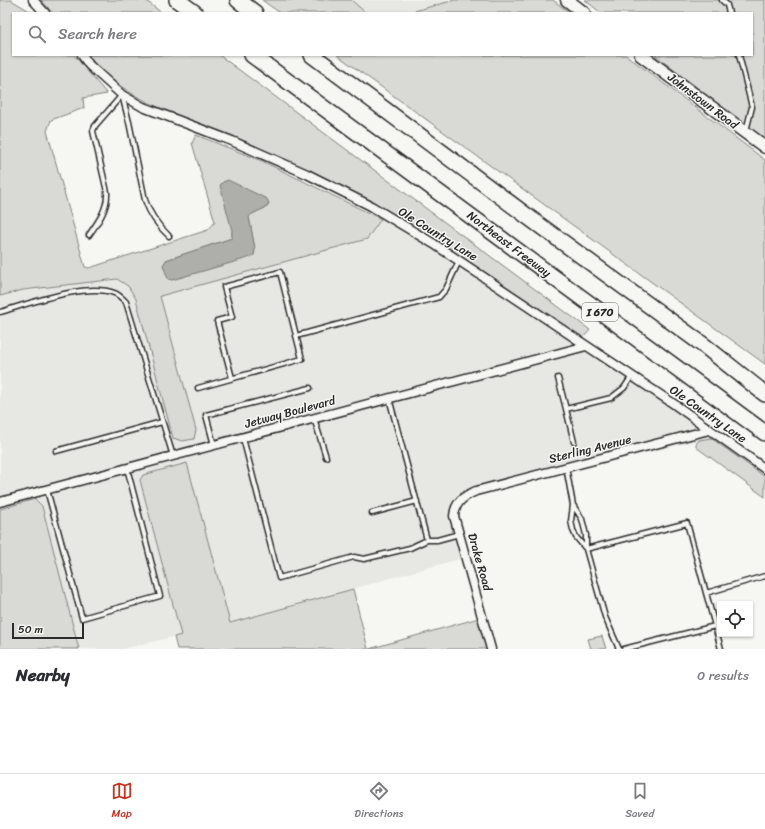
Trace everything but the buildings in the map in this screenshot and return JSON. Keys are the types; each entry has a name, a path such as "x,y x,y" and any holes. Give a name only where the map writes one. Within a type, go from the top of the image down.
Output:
{"highway":[{"path":"177,0 193,12"},
{"path":"238,0 254,12"},
{"name":"Northeast Freeway","path":"253,56 765,433"},
{"name":"I 670","path":"313,56 537,223 706,346 765,394"},
{"path":"706,346 765,388"}],"main road":[{"path":"567,0 583,12"},
{"name":"Johnstown Road","path":"642,56 765,147"}],"street":[{"path":"33,0 44,12"},
{"name":"Ole Country Lane","path":"83,56 89,65 122,95 143,107 232,141 307,174 371,206 460,261 632,376 765,469"},
{"name":"Jetway Boulevard","path":"0,502 586,346"},
{"name":"Sterling Avenue","path":"476,491 709,430"},
{"name":"Drake Road","path":"476,491 465,496 455,509 454,516 491,649"}],"lane":[{"path":"722,0 726,5 728,12"},
{"path":"739,56 752,107 746,133"},
{"path":"89,235 102,216 107,202 107,192 92,131 94,126 122,95"},
{"path":"122,95 149,212 159,226 169,236"},
{"path":"296,336 439,297 446,289 460,261"},
{"path":"198,388 302,359 280,272 224,287 232,317 217,321 232,378"},
{"path":"0,312 70,292 100,290 115,293 126,302 173,456"},
{"path":"566,409 611,398 624,388 632,376"},
{"path":"558,378 574,442"},
{"path":"214,445 206,415 310,388"},
{"path":"389,398 427,540"},
{"path":"314,418 326,457"},
{"path":"56,451 162,422"},
{"path":"242,438 279,578 354,556 364,559 410,548 427,540 437,540 459,534"},
{"path":"566,467 573,505 571,521 573,530 576,538 586,549"},
{"path":"47,490 82,618 160,596 127,468"},
{"path":"372,513 416,501"},
{"path":"573,505 582,520 586,535 586,549 605,617 619,649"},
{"path":"586,549 687,523 721,649"},
{"path":"706,593 765,576"},
{"path":"624,649 715,626"}],"shaded area":[{"path":"0,0 11,0 31,12 12,12 12,56 75,56 107,94 83,98 84,108 51,120 47,131 85,267 89,268 208,230 215,222 192,143 196,135 262,161 381,219 367,239 160,296 196,430 194,439 182,441 173,438 136,299 128,286 117,279 23,290 0,296","holes":["267,199 267,207 249,217 255,249 254,255 166,260 232,238 232,231"]},
{"path":"41,0 145,0 161,12 52,12"},
{"path":"262,0 351,0 365,12 279,12"},
{"path":"351,0 455,0 411,12 365,12"},
{"path":"455,0 553,0 569,12 411,12"},
{"path":"585,0 765,0 765,141 656,56 753,56 753,12 600,12"},
{"path":"89,56 220,56 590,330 583,338 508,287 397,216 242,140 139,98 120,86 103,72"},
{"path":"338,56 627,56 765,160 765,364"},
{"path":"228,180 267,199 269,203 267,207 249,217 255,249 254,255 172,280 168,279 163,265 166,260 232,238 232,231 220,185"},
{"path":"387,210 469,261 718,428 711,438 477,495 464,504 460,512 461,524 470,556 230,623 187,463 143,475 140,480 181,635 123,649 79,649 42,506 34,499 0,509 0,296 23,290 117,279 128,286 136,299 182,441 193,439 196,430 160,296 367,239"},
{"path":"711,438 765,477 765,497 696,447 699,440"},
{"path":"187,463 230,623 353,589 368,649 177,649 174,637 181,635 140,480 143,475"},
{"path":"35,499 42,506 79,649 0,649 0,509"},
{"path":"479,618 487,649 369,649"},
{"path":"602,636 606,649 591,649 588,639"}]}
